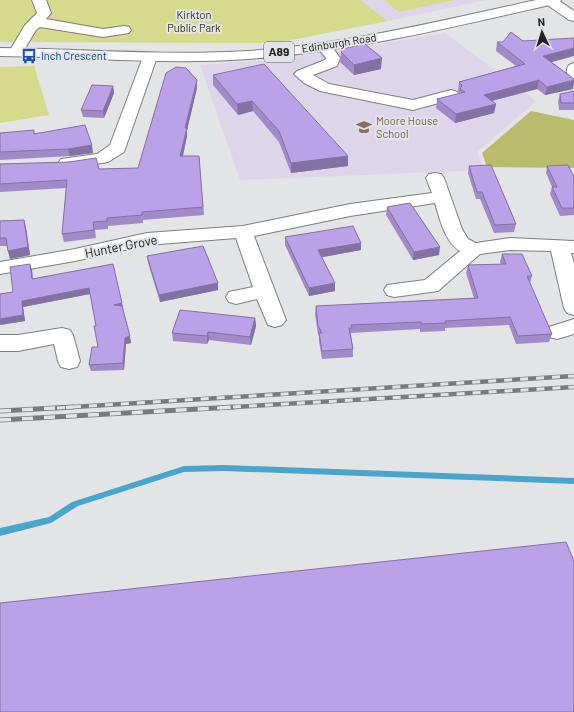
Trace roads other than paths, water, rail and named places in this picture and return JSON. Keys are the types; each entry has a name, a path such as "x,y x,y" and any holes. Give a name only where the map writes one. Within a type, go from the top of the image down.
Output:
{"street":[{"path":"16,52 30,28 44,13 39,0"},
{"path":"552,0 574,17"},
{"name":"Edinburgh Road","path":"0,52 150,57 247,55 324,47 403,33 552,0"},
{"path":"37,22 103,32 124,30"},
{"path":"324,47 333,58 332,63 302,74 309,80 325,88 414,105 451,95"},
{"path":"54,163 102,158 118,148 150,57"},
{"path":"574,68 574,74"},
{"path":"435,178 454,229 461,243 473,250"},
{"name":"Hunter Grove","path":"0,268 75,255 148,239 243,232 350,210 442,197"},
{"path":"243,232 275,320"},
{"path":"394,290 431,286 473,250 488,245 538,243 567,246 574,308"},
{"path":"236,297 265,291"},
{"path":"0,343 18,343 62,335 69,361"}],"waterway":[{"path":"0,532 51,520 75,504 184,469 224,468 574,481"}],"railway":[{"path":"57,408 574,376"},
{"path":"234,407 574,387"},
{"path":"0,411 73,407"},
{"path":"0,420 234,407"},
{"path":"217,408 234,407"}],"place":[{"name":"Inch Crescent","path":"29,56"},
{"name":"Moore House School","path":"364,127"}],"park label":[{"name":"Kirkton Public Park","path":"194,21"}]}
